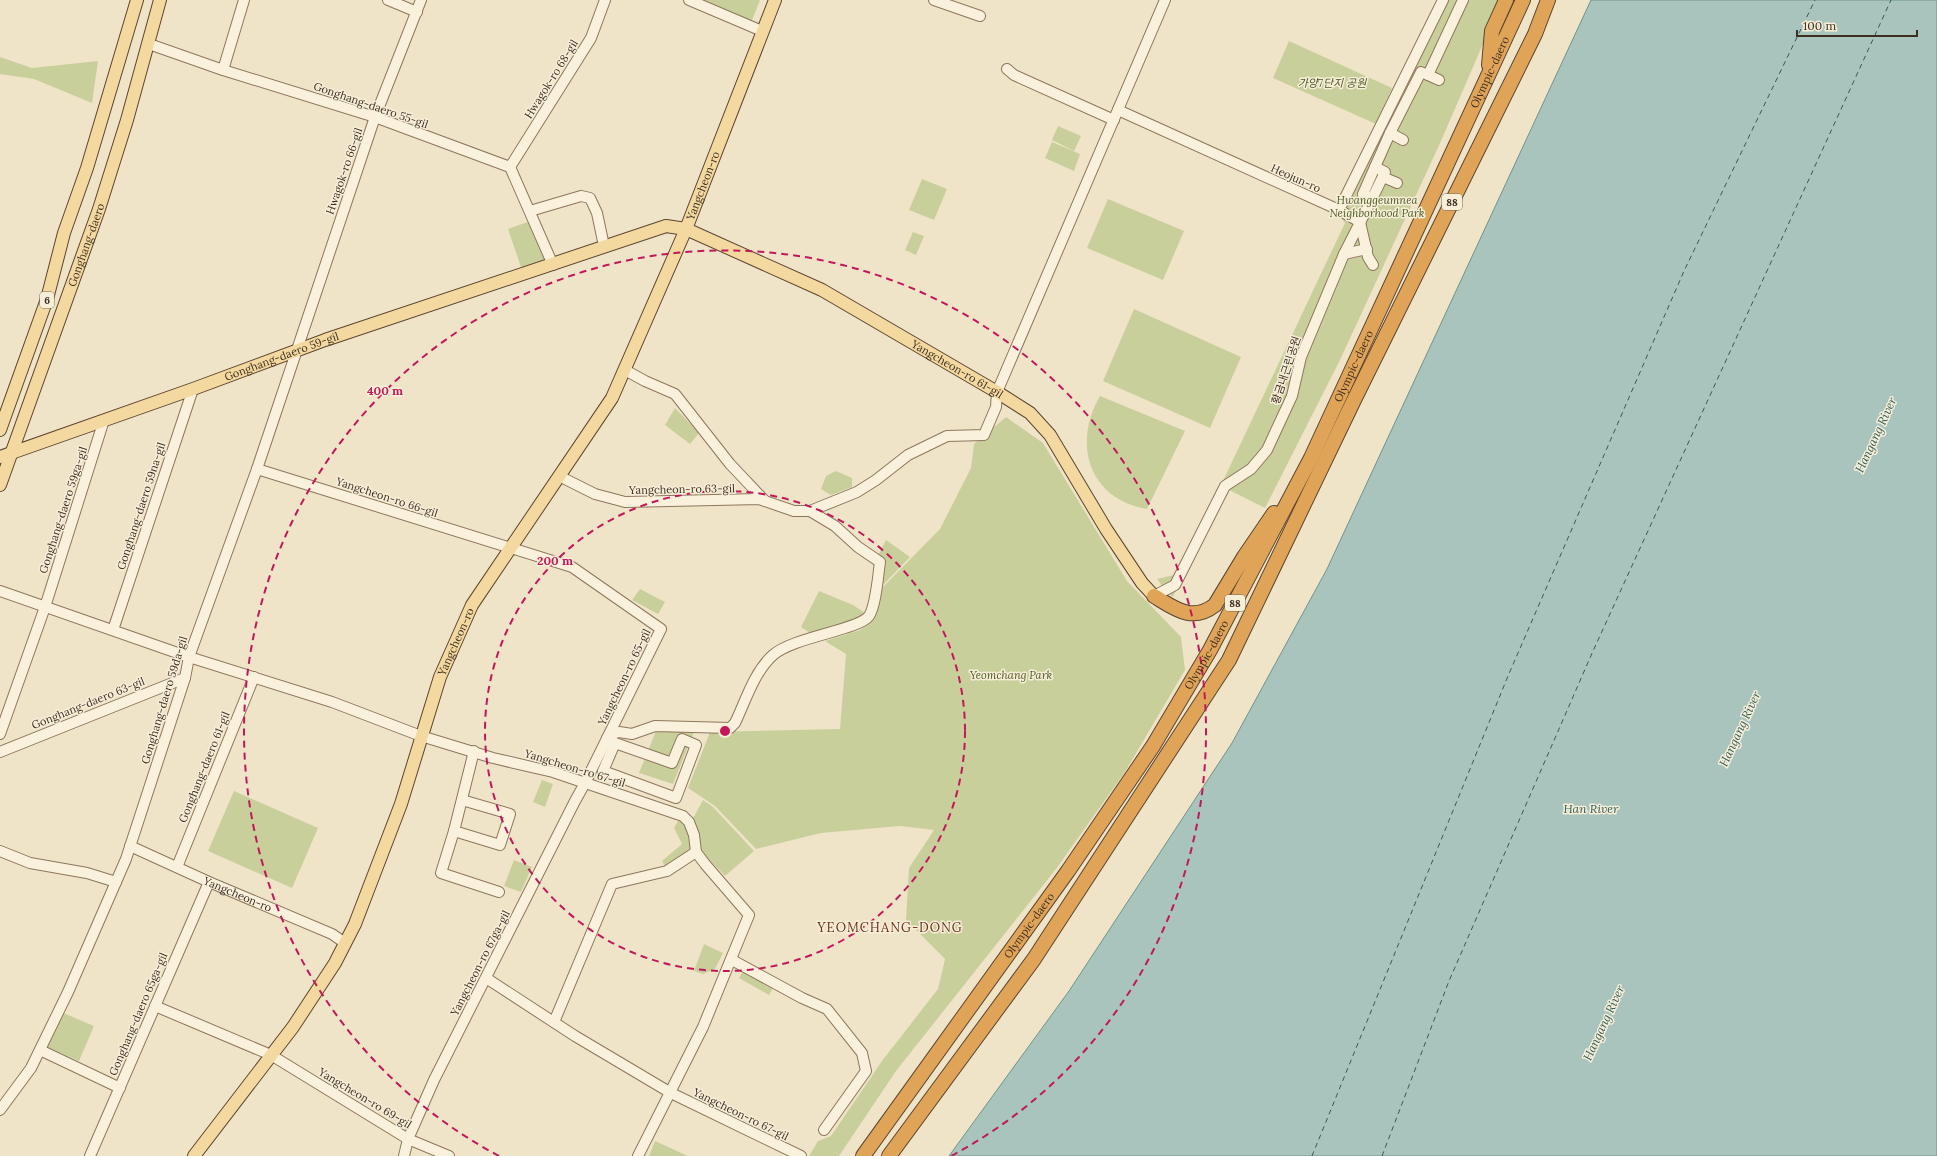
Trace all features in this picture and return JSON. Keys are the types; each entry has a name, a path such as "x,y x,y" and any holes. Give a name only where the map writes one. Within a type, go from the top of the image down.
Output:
{"highway":[{"path":"1488,75 1492,31 1506,0"},
{"name":"Olympic-daero","path":"863,1156 1068,871 1153,746 1210,650 1311,458 1523,0"},
{"name":"Olympic-daero","path":"889,1156 1034,959 1229,660 1346,417 1535,34 1548,0"},
{"path":"1535,34 1558,0"},
{"path":"1154,596 1168,606 1189,613 1199,613 1215,605 1244,557 1311,458"}],"main road":[{"name":"Gonghang-daero","path":"0,430 47,299 64,233 87,168 137,0"},
{"name":"Gonghang-daero","path":"0,485 99,209 149,44 160,0"},
{"name":"Yangcheon-ro","path":"194,1156 293,1027 335,962 355,924 401,804 440,677 472,605 612,398 686,229 762,31 776,0"},
{"name":"Gonghang-daero 59-gil","path":"0,457 296,351 553,265 604,246 666,226 686,229"},
{"name":"Yangcheon-ro 61-gil","path":"686,229 822,290 998,392 1030,413 1050,435 1110,535 1142,583 1154,596"}],"street":[{"path":"223,70 244,0"},
{"path":"388,0 417,12"},
{"name":"Hwagok-ro 66-gil","path":"296,351 375,118 421,0"},
{"name":"Hwagok-ro 68-gil","path":"510,167 591,38 605,0"},
{"path":"689,0 762,31"},
{"path":"934,0 980,16"},
{"path":"998,392 1165,0"},
{"path":"1373,266 1368,257 1360,222 1339,210 1443,0"},
{"path":"1439,80 1428,75 1463,0"},
{"path":"1425,36 1442,45"},
{"name":"Gonghang-daero 55-gil","path":"149,44 223,70 375,118 510,167"},
{"path":"1007,69 1014,75 1114,120"},
{"name":"황금내근린공원","path":"1154,596 1175,585 1225,486 1251,470 1267,450 1292,396 1302,357 1344,254 1360,222 1375,167 1399,136 1421,72 1428,75"},
{"name":"Heojun-ro","path":"1118,110 1339,210"},
{"path":"510,167 553,265"},
{"path":"1375,167 1385,172 1383,177 1397,183"},
{"name":"황금내근린공원","path":"1367,197 1383,177"},
{"path":"1350,188 1367,197"},
{"path":"530,211 581,196 590,198 597,213 604,246"},
{"path":"1344,254 1367,249"},
{"name":"Gonghang-daero 59da-gil","path":"0,1110 31,1068 68,992 116,882 130,846 185,678 190,657 257,469 296,351"},
{"path":"625,370 645,381 675,394 730,464 764,501"},
{"name":"Gonghang-daero 59na-gil","path":"113,630 193,389"},
{"name":"Yangcheon-ro 63-gil","path":"559,476 595,494 625,502 759,499 794,511 810,511 857,492 876,480 908,454 947,436 984,435 996,407 998,392"},
{"name":"Gonghang-daero 59ga-gil","path":"44,607 104,420"},
{"name":"Yangcheon-ro 66-gil","path":"257,469 509,549"},
{"name":"Yangcheon-ro 63-gil","path":"610,738 619,732 632,734 655,726 730,728 735,723 760,668 774,653 794,643 858,623 868,617 872,608 880,562 858,547 835,526 810,511"},
{"name":"Yangcheon-ro 65-gil","path":"509,549 572,567 661,629 610,738 586,783"},
{"path":"0,591 190,657 332,702 421,736"},
{"path":"0,734 44,607"},
{"name":"Gonghang-daero 61-gil","path":"177,867 254,677"},
{"name":"Gonghang-daero 63-gil","path":"0,752 185,678"},
{"name":"Yangcheon-ro 67-gil","path":"421,736 553,772 684,816 689,822 694,835 696,852 704,864 749,914 732,960 703,1027 638,1156"},
{"path":"610,738 640,748 672,763 682,739 696,745 676,798 603,772 610,738"},
{"path":"474,751 454,831 441,873 499,892"},
{"name":"Yangcheon-ro 67ga-gil","path":"404,1156 408,1139 434,1080 575,800 586,783"},
{"path":"454,831 500,845 510,814 462,800"},
{"name":"Yangcheon-ro","path":"130,846 209,882 332,934 345,943"},
{"path":"0,850 30,863 87,873 116,882"},
{"path":"554,1022 612,884 668,871 696,852"},
{"name":"Gonghang-daero 65ga-gil","path":"90,1156 209,882"},
{"path":"732,960 802,998 827,1009 862,1053 866,1072 824,1130"},
{"name":"Yangcheon-ro 67-gil","path":"486,978 554,1022 670,1093 800,1156"},
{"path":"155,1006 271,1055"},
{"path":"40,1050 120,1088"},
{"name":"Yangcheon-ro 69-gil","path":"271,1055 408,1139 449,1156"}],"green space":[{"path":"695,0 760,0 751,23"},
{"name":"Hwanggeumnea Neighborhood Park","path":"1446,0 1502,0 1441,141 1340,360 1265,508 1227,489 1173,597 1168,594 1157,579 1174,575 1222,483 1345,223 1339,215"},
{"name":"가양7단지 공원","path":"1289,41 1392,88 1376,124 1273,78"},
{"path":"0,57 32,68 98,61 92,103 34,79 0,74"},
{"path":"1058,126 1081,136 1074,151 1052,140"},
{"path":"1052,142 1080,154 1074,171 1045,158"},
{"path":"922,179 947,189 934,220 909,210"},
{"path":"1108,199 1184,231 1163,280 1087,248"},
{"path":"533,220 551,263 523,273 508,229"},
{"path":"913,232 924,236 916,255 905,250"},
{"path":"1134,309 1241,357 1210,428 1103,381"},
{"path":"1100,396 1185,431 1147,509 1127,503 1111,494 1099,482 1091,467 1087,450 1087,432 1092,414"},
{"path":"675,408 699,433 690,444 665,425"},
{"name":"Yeomchang Park","path":"1006,417 1043,443 1127,581 1181,637 1185,670 1125,772 1056,869 896,1071 839,1156 809,1156 818,1141 831,1136 882,1061 938,989 945,959 906,920 909,868 934,830 900,826 821,833 756,849 715,806 688,788 710,732 840,729 846,654 825,641 860,630 872,621 882,588 940,529 971,468 974,444"},
{"path":"836,471 852,478 852,487 831,495 821,489 826,476"},
{"path":"886,540 910,557 883,585 880,584 885,560 878,555"},
{"path":"640,589 665,602 658,614 632,600"},
{"path":"819,591 853,605 865,613 849,621 810,633 801,627"},
{"path":"656,731 694,732 673,784 639,773"},
{"path":"542,780 553,784 545,807 533,802"},
{"path":"234,791 318,828 292,888 208,851"},
{"path":"703,800 713,807 754,851 725,876 700,850 692,820"},
{"path":"681,816 687,823 692,850 667,871 662,861 682,844 674,828"},
{"path":"514,860 532,867 521,892 504,886"},
{"path":"704,944 723,953 715,969 703,974 694,971"},
{"path":"745,968 775,984 769,995 739,978"},
{"path":"61,1012 94,1026 79,1061 47,1047"},
{"path":"655,1141 688,1156 649,1156"}],"water":[{"name":"Han River","path":"1591,0 1937,0 1937,1156 949,1156 1069,991 1232,743 1327,569"}],"ferry route":[{"path":"1312,1156 1508,676 1684,271 1815,0"},
{"path":"1382,1156 1449,981 1593,651 1891,0"}],"district":[{"name":"YEOMCHANG-DONG","path":"890,927"}],"water label":[{"name":"Hangang River","path":"1876,435"},
{"name":"Hangang River","path":"1740,729"},
{"name":"Hangang River","path":"1604,1023"}]}
